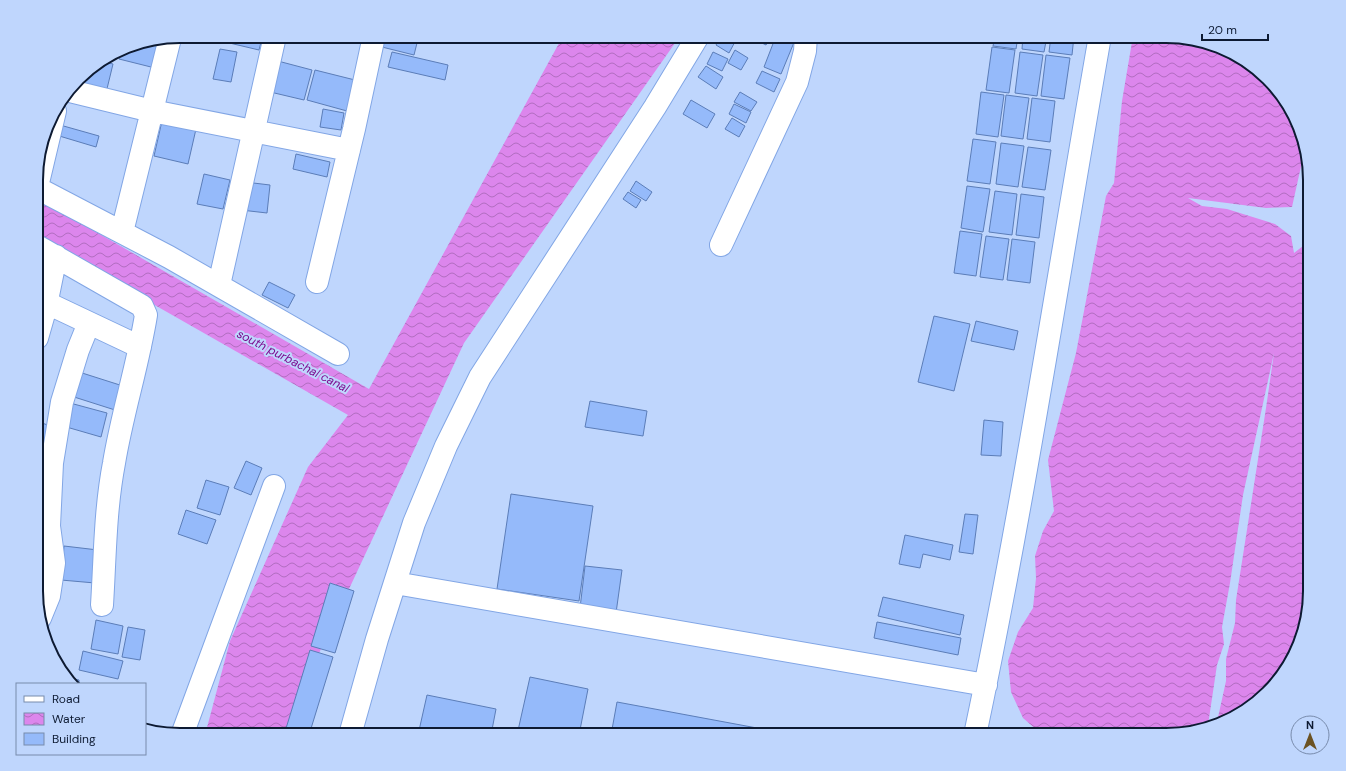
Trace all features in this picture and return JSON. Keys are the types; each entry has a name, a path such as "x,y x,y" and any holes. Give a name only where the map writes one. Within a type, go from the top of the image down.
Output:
{"street":[{"path":"219,285 272,43"},
{"path":"317,282 349,150 372,43"},
{"path":"352,728 377,639 414,523 446,446 480,377 655,107 694,43"},
{"path":"721,245 797,82 806,43"},
{"path":"977,728 986,685 1038,398 1099,43"},
{"path":"122,232 169,44"},
{"path":"75,92 152,111 349,150"},
{"path":"43,191 169,257 338,354"},
{"path":"43,249 142,306 146,315 114,464 109,497 102,606"},
{"path":"43,317 56,256"},
{"path":"47,303 140,347"},
{"path":"44,608 49,596 54,563 44,495 52,463 62,402 78,350 90,323"},
{"path":"185,728 274,486"},
{"path":"395,583 986,685"}],"water":[{"name":"south purbachal canal","path":"559,43 675,43 464,343 306,681 295,728 207,728 230,641 308,467 348,415 43,241 43,201 369,389"},
{"path":"1132,43 1184,44 1218,53 1249,71 1263,83 1275,97 1289,119 1296,136 1302,163 1292,207 1266,208 1188,198 1202,206 1227,209 1275,224 1291,236 1294,253 1303,246 1303,600 1296,635 1285,660 1275,674 1263,688 1249,700 1227,714 1218,718 1226,681 1226,659 1235,623 1236,600 1274,353 1243,495 1222,627 1224,644 1217,665 1209,721 1175,728 1034,728 1023,718 1011,692 1008,661 1018,632 1033,608 1036,578 1035,556 1043,531 1054,511 1048,460 1076,353 1106,196 1114,183 1122,101"},
{"path":"43,549 44,552 45,576 43,584"}],"building":[{"path":"229,43 261,43 259,50"},
{"path":"379,43 417,43 414,55 378,46"},
{"path":"717,43 734,43 729,53 716,45"},
{"path":"773,43 794,43 781,74 764,67"},
{"path":"994,43 1017,43 1016,49 993,46"},
{"path":"1022,43 1046,43 1044,52 1022,49"},
{"path":"1050,43 1073,43 1072,55 1049,52"},
{"path":"162,44 155,68 119,59 119,57 136,50"},
{"path":"992,47 1015,50 1009,93 986,90"},
{"path":"220,49 237,52 231,82 213,79"},
{"path":"735,50 748,58 741,70 728,63"},
{"path":"392,52 448,65 445,80 388,67"},
{"path":"713,52 728,59 722,71 707,64"},
{"path":"1020,52 1043,55 1037,96 1015,93"},
{"path":"1046,55 1070,58 1064,99 1041,96"},
{"path":"274,60 312,70 304,100 266,91"},
{"path":"109,63 113,64 105,97 77,90 90,77"},
{"path":"706,66 723,77 716,89 698,77"},
{"path":"315,70 355,80 347,111 307,100"},
{"path":"762,71 780,79 774,92 756,83"},
{"path":"740,92 757,102 751,111 734,102"},
{"path":"981,92 1004,95 998,137 976,134"},
{"path":"1006,95 1029,98 1023,139 1001,136"},
{"path":"1032,98 1055,101 1050,142 1027,139"},
{"path":"691,100 715,114 707,128 683,114"},
{"path":"734,104 751,112 746,123 729,114"},
{"path":"323,109 344,113 341,130 320,127"},
{"path":"732,118 745,126 739,137 725,129"},
{"path":"162,121 196,129 188,164 154,156"},
{"path":"60,125 99,136 96,147 56,135"},
{"path":"973,139 996,142 990,184 967,181"},
{"path":"1001,143 1024,146 1018,187 996,184"},
{"path":"1028,147 1051,150 1045,190 1022,187"},
{"path":"296,154 330,162 327,177 293,169"},
{"path":"204,174 230,180 223,209 197,204"},
{"path":"636,181 652,192 646,201 630,191"},
{"path":"245,182 270,185 267,213 241,210"},
{"path":"967,186 990,189 983,232 961,228"},
{"path":"995,191 1017,194 1012,235 989,232"},
{"path":"628,192 641,200 636,208 623,199"},
{"path":"1021,194 1044,197 1039,238 1016,235"},
{"path":"960,231 982,234 976,276 954,273"},
{"path":"986,236 1009,239 1003,280 980,277"},
{"path":"1012,239 1035,242 1030,283 1007,280"},
{"path":"269,282 295,295 288,308 262,295"},
{"path":"934,316 970,324 954,391 918,382"},
{"path":"976,321 1018,331 1014,350 971,341"},
{"path":"79,372 123,386 115,410 71,396"},
{"path":"590,401 647,411 643,436 585,427"},
{"path":"70,403 107,413 101,437 63,426"},
{"path":"984,420 1003,422 1001,456 981,455"},
{"path":"43,423 50,426 43,447"},
{"path":"246,461 262,468 251,495 234,488"},
{"path":"206,480 229,487 220,515 197,508"},
{"path":"511,494 593,506 579,601 497,589"},
{"path":"186,510 216,520 207,544 178,534"},
{"path":"965,514 978,515 973,554 959,552"},
{"path":"905,535 953,545 950,560 923,554 920,568 899,564"},
{"path":"64,546 98,550 95,583 61,580"},
{"path":"585,566 622,570 616,613 580,608"},
{"path":"330,583 354,591 335,653 311,646"},
{"path":"883,597 964,615 960,635 878,616"},
{"path":"96,620 123,626 118,654 91,649"},
{"path":"877,622 961,638 958,655 874,638"},
{"path":"128,627 145,630 140,660 122,657"},
{"path":"310,650 333,657 311,728 286,728"},
{"path":"83,651 123,661 118,679 79,670"},
{"path":"530,677 588,689 580,728 519,728"},
{"path":"427,695 496,709 492,728 420,728"},
{"path":"617,702 757,728 612,728"}]}
